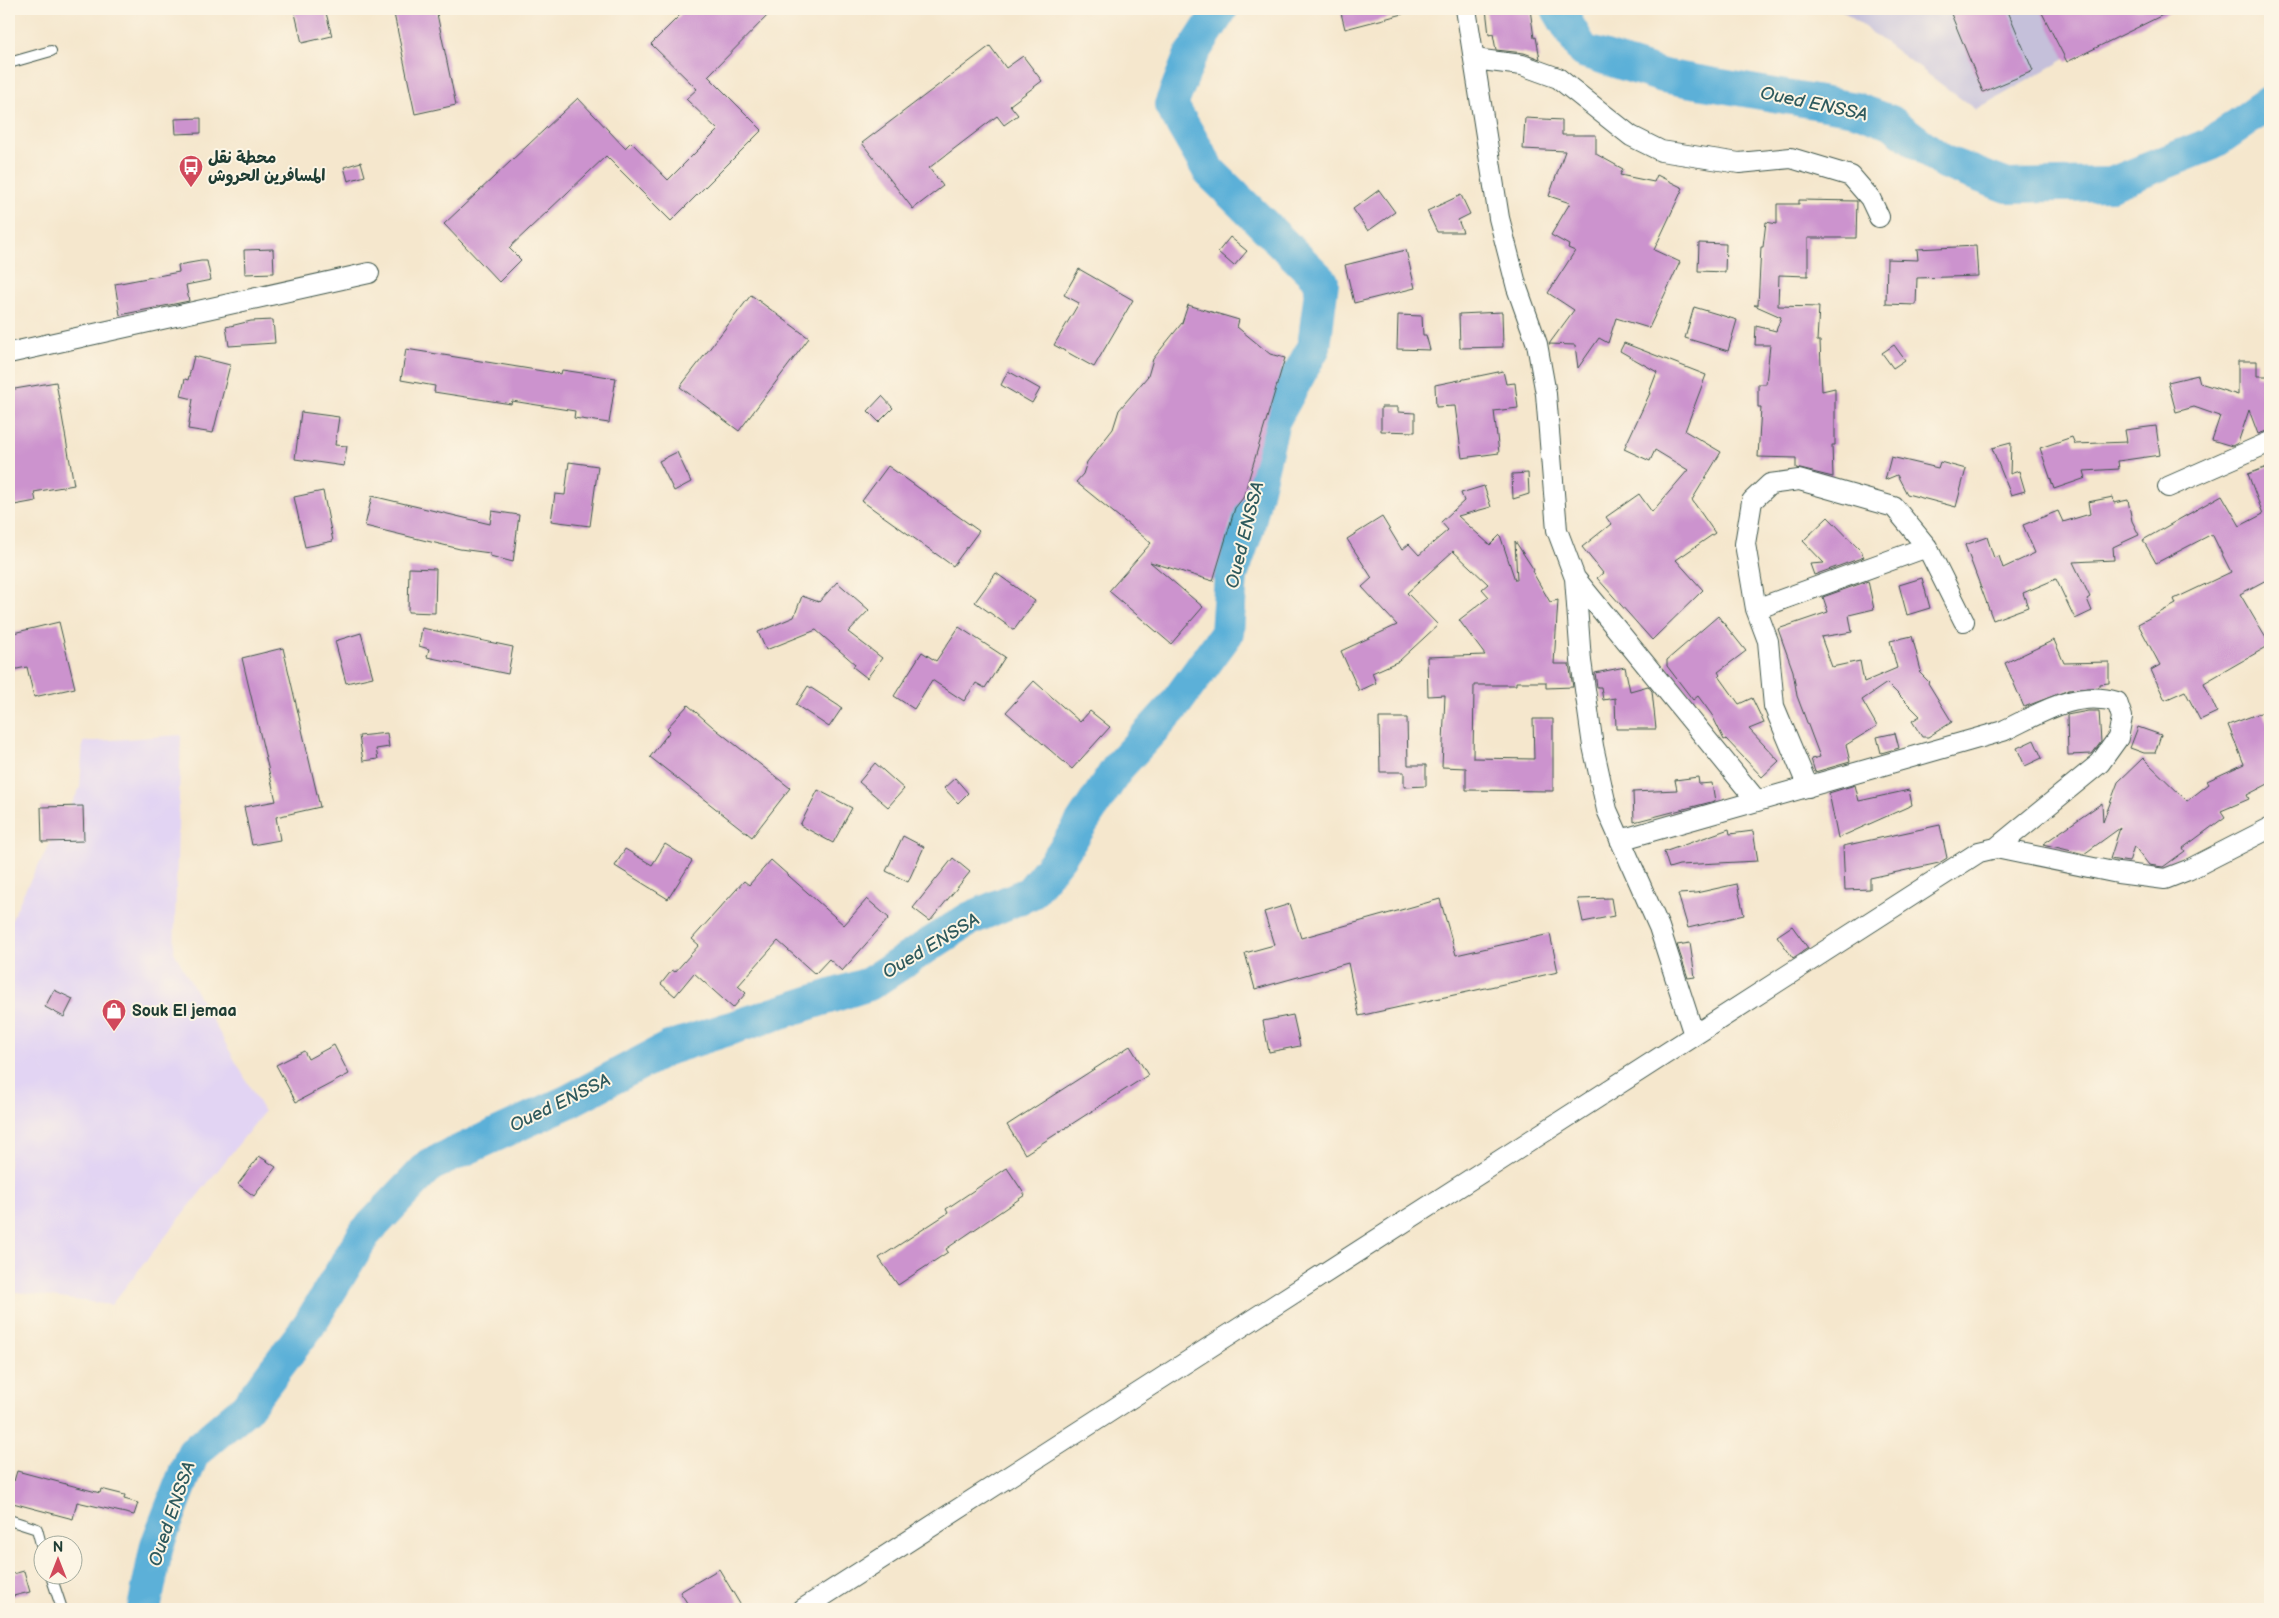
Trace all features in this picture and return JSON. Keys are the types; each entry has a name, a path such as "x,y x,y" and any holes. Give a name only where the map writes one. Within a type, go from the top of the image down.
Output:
{"street":[{"path":"1466,9 1499,218 1516,288 1537,344 1546,394 1557,530 1575,578 1580,661 1592,746 1607,810 1659,926 1694,1035"},
{"path":"1474,59 1522,65 1558,78 1630,136 1661,152 1739,163 1791,158 1851,176 1870,198 1879,217"},
{"path":"9,353 369,273"},
{"path":"2168,487 2270,442"},
{"path":"1808,787 1774,706 1768,641 1756,609 1744,544 1752,500 1770,484 1799,480 1894,506 1927,547 1964,622"},
{"path":"1756,609 1927,547"},
{"path":"1575,578 1757,801"},
{"path":"1620,840 2003,731 2056,706 2080,699 2101,697 2117,702 2122,717 2118,738 2100,763 1996,848"},
{"path":"803,1609 1979,852 1996,848 2118,873 2164,879 2188,870 2270,828"}],"lane":[{"path":"9,63 51,51"},
{"path":"9,1520 37,1529 39,1536"},
{"path":"54,1586 62,1609"}],"shaded area":[{"path":"1840,9 2152,9 1976,110"},
{"name":"Souk El jemaa","path":"181,735 174,952 264,1112 111,1305 9,1291 9,926 24,892 80,788 83,742"}],"building":[{"path":"294,9 325,9 332,36 302,43"},
{"path":"393,9 436,9 456,105 415,114"},
{"path":"686,9 774,9 708,76 762,130 671,221 606,156 509,248 521,260 499,282 444,224 578,98 625,148 631,142 668,180 718,130 686,99 697,89 651,44"},
{"path":"1340,9 1402,9 1403,14 1345,29"},
{"path":"1486,9 1530,9 1534,38 1536,37 1540,59 1524,53 1496,50 1493,34 1489,35"},
{"path":"1949,9 2007,9 2033,71 1983,92"},
{"path":"2040,9 2175,9 2067,62"},
{"path":"990,46 1006,68 1023,56 1042,81 1010,105 1018,115 1004,125 997,116 929,168 943,186 913,209 862,143"},
{"path":"201,118 201,133 176,134 175,119"},
{"path":"1525,118 1562,120 1562,135 1596,135 1596,154 1623,169 1620,175 1654,182 1657,175 1683,188 1654,250 1680,262 1649,328 1616,318 1608,343 1599,338 1578,368 1575,345 1549,344 1574,310 1548,293 1575,251 1568,248 1569,245 1551,235 1570,203 1549,196 1565,151 1523,149"},
{"path":"361,162 365,176 348,181 344,167"},
{"path":"1379,190 1395,212 1368,231 1353,209"},
{"path":"1461,195 1470,214 1458,220 1463,232 1437,232 1427,211"},
{"path":"1799,200 1857,201 1856,238 1808,238 1808,276 1779,275 1778,306 1819,307 1817,341 1820,341 1822,391 1835,388 1835,445 1832,445 1833,477 1796,468 1796,458 1758,457 1761,407 1758,407 1758,384 1766,384 1770,345 1755,345 1756,326 1776,331 1781,317 1754,305 1758,305 1761,247 1763,247 1766,222 1777,224 1777,204 1799,204"},
{"path":"1230,237 1247,251 1234,266 1218,252"},
{"path":"1699,243 1726,244 1725,272 1698,271"},
{"path":"1976,246 1978,276 1917,278 1916,305 1886,304 1887,259 1918,260 1917,249"},
{"path":"273,249 274,273 245,274 244,250"},
{"path":"1406,250 1415,288 1354,303 1345,265"},
{"path":"207,261 211,280 186,285 189,301 120,315 115,284 179,272 178,265"},
{"path":"1079,269 1133,300 1094,367 1054,345 1079,303 1064,295"},
{"path":"751,295 809,338 739,431 680,387"},
{"path":"1188,305 1239,320 1237,327 1270,354 1285,358 1243,498 1235,508 1213,581 1150,562 1203,607 1171,644 1109,591 1151,543 1076,482 1083,474 1087,462 1113,429 1119,410 1148,376 1153,359 1182,323"},
{"path":"1694,307 1737,320 1728,351 1685,338"},
{"path":"1502,312 1503,347 1460,348 1459,314"},
{"path":"1398,315 1422,316 1423,335 1426,335 1430,350 1397,349"},
{"path":"273,320 275,343 229,346 226,327 251,321"},
{"path":"1624,343 1706,375 1685,431 1721,452 1692,500 1715,533 1676,560 1703,590 1652,640 1597,578 1603,573 1582,547 1611,524 1606,517 1639,494 1652,512 1688,470 1655,450 1650,461 1624,449 1650,393 1657,372 1620,351"},
{"path":"1894,345 1905,360 1893,368 1882,353"},
{"path":"406,349 561,374 562,370 616,378 609,423 574,418 575,411 512,401 511,404 434,392 435,386 401,380"},
{"path":"194,356 230,365 213,433 188,429 193,399 181,396 185,379 188,380"},
{"path":"2238,361 2257,361 2257,376 2270,376 2270,430 2258,434 2249,410 2238,443 2232,446 2212,440 2220,416 2194,407 2176,412 2168,382 2198,375 2200,383 2238,395"},
{"path":"1008,371 1040,389 1032,403 1001,385"},
{"path":"1503,371 1506,384 1515,383 1518,408 1494,411 1499,453 1462,458 1455,406 1436,407 1435,385"},
{"path":"56,382 74,485 34,492 36,501 9,506 9,390"},
{"path":"882,396 893,408 879,422 868,411"},
{"path":"1381,407 1398,407 1398,412 1415,413 1415,432 1381,431"},
{"path":"301,412 339,417 335,445 347,446 344,466 295,459"},
{"path":"2156,426 2160,455 2118,461 2119,469 2084,471 2086,478 2054,489 2040,448 2072,437 2075,444 2127,442 2125,430"},
{"path":"2011,443 2010,474 2019,471 2025,491 2011,495 1992,448"},
{"path":"677,452 691,482 674,491 659,461"},
{"path":"1891,457 1938,468 1940,462 1966,469 1956,507 1907,494 1897,475 1885,480"},
{"path":"569,462 598,466 590,526 551,521 555,494 565,495"},
{"path":"888,466 979,531 953,566 862,501"},
{"path":"2270,466 2270,578 2240,594 2270,645 2204,683 2217,712 2200,720 2185,691 2165,700 2151,670 2160,665 2138,624 2176,604 2174,599 2231,572 2212,534 2156,563 2143,540 2222,495 2240,526 2263,514 2248,474"},
{"path":"1528,473 1529,494 1513,499 1512,474"},
{"path":"1484,486 1491,507 1458,516 1490,545 1500,535 1515,580 1517,580 1515,541 1534,570 1532,571 1550,602 1558,600 1554,664 1569,664 1573,687 1546,688 1546,682 1516,682 1516,685 1474,685 1473,758 1534,759 1533,719 1553,719 1553,791 1466,790 1466,768 1442,767 1445,695 1428,696 1427,657 1485,655 1459,620 1489,597 1482,589 1488,584 1453,551 1407,593 1438,625 1399,661 1372,673 1376,683 1359,691 1341,651 1397,625 1362,587 1372,578 1347,539 1382,517 1402,550 1409,544 1419,555 1448,530 1441,522 1464,501 1461,493"},
{"path":"323,491 333,541 305,547 294,497"},
{"path":"372,496 490,524 492,511 519,515 513,562 490,556 490,553 460,549 365,526"},
{"path":"2113,497 2114,503 2128,500 2132,521 2139,535 2113,547 2114,560 2073,562 2090,597 2087,599 2092,611 2075,619 2056,579 2023,593 2028,607 1993,620 1965,545 1987,537 1994,558 1999,556 2003,568 2035,553 2023,525 2058,511 2063,522 2090,514 2088,502"},
{"path":"1828,517 1860,550 1864,557 1814,575 1810,564 1824,563 1803,541"},
{"path":"409,568 436,569 435,613 408,612"},
{"path":"996,573 1035,601 1014,630 975,602"},
{"path":"1922,578 1930,608 1907,615 1899,585"},
{"path":"1868,581 1874,609 1849,615 1852,632 1821,637 1832,667 1860,661 1864,682 1897,668 1890,641 1912,636 1921,671 1919,672 1929,682 1952,722 1928,737 1922,737 1912,721 1920,716 1887,683 1862,700 1877,726 1846,745 1850,762 1815,772 1811,759 1820,757 1797,696 1793,671 1778,629 1828,612 1823,597"},
{"path":"837,582 869,610 848,632 882,658 867,678 853,667 855,664 816,630 766,650 758,632 794,617 802,596 819,602"},
{"path":"1718,616 1746,651 1718,672 1719,676 1739,704 1752,698 1764,723 1749,729 1779,761 1762,777 1726,739 1724,740 1712,715 1698,696 1693,700 1667,666 1667,660"},
{"path":"59,622 75,688 34,697 27,667 12,670 9,657 9,634"},
{"path":"959,627 1005,657 985,688 976,683 964,701 932,680 914,709 894,696 922,652 936,661"},
{"path":"422,628 513,647 508,674 427,657 429,649 419,646"},
{"path":"361,633 373,677 346,683 335,641"},
{"path":"2054,640 2064,663 2109,662 2109,683 2099,684 2099,687 2069,690 2024,707 2005,663"},
{"path":"283,648 320,807 276,817 280,840 252,845 244,807 276,801 242,658"},
{"path":"1625,667 1630,691 1648,686 1652,691 1656,729 1616,729 1615,698 1603,700 1601,687 1597,687 1595,673"},
{"path":"1034,681 1080,722 1090,711 1110,727 1072,769 1006,712"},
{"path":"808,686 842,708 829,727 796,705"},
{"path":"688,705 790,788 752,837 650,757 670,731 667,728"},
{"path":"2099,711 2101,742 2092,754 2068,755 2067,715"},
{"path":"2263,712 2270,731 2270,783 2247,795 2249,799 2221,811 2225,817 2183,848 2185,851 2163,867 2149,865 2134,846 2129,862 2110,859 2120,828 2084,854 2043,844 2102,803 2103,822 2118,782 2143,758 2187,801 2209,784 2207,781 2244,764 2228,725"},
{"path":"1379,718 1407,718 1408,765 1426,765 1426,786 1404,787 1404,772 1380,772"},
{"path":"2138,727 2161,735 2155,753 2144,753 2130,748"},
{"path":"387,733 389,747 376,749 378,759 363,761 359,736"},
{"path":"1895,733 1899,748 1881,753 1877,737"},
{"path":"2034,740 2042,758 2025,766 2017,748"},
{"path":"875,763 904,789 888,807 859,782"},
{"path":"1698,777 1699,784 1712,783 1715,801 1634,822 1633,792 1677,790 1675,780"},
{"path":"955,778 968,793 958,803 944,788"},
{"path":"1855,785 1859,801 1909,790 1912,805 1838,838 1829,793"},
{"path":"818,790 852,808 833,843 800,825"},
{"path":"83,806 84,841 42,842 41,807"},
{"path":"1940,825 1947,858 1939,863 1870,878 1870,889 1845,890 1843,846"},
{"path":"1729,829 1730,834 1753,831 1758,861 1679,865 1669,868 1664,852"},
{"path":"903,836 924,847 908,882 886,871"},
{"path":"665,844 692,861 668,899 615,866 625,849 652,865"},
{"path":"953,858 970,872 930,921 913,908"},
{"path":"771,860 844,925 867,899 889,918 842,971 829,959 815,974 778,941 738,986 746,993 733,1008 694,973 675,996 661,984 672,970 675,972 699,945 692,939 744,881 749,885"},
{"path":"1737,884 1744,915 1688,928 1678,894 1696,893"},
{"path":"1611,898 1614,916 1583,922 1578,899"},
{"path":"1440,899 1456,955 1550,934 1558,972 1359,1016 1348,963 1255,989 1245,953 1274,945 1264,912 1290,904 1301,938"},
{"path":"1792,926 1808,948 1793,958 1777,936"},
{"path":"1690,943 1695,977 1688,978 1677,945"},
{"path":"54,990 73,999 64,1017 45,1007"},
{"path":"1293,1015 1300,1046 1269,1052 1263,1021"},
{"path":"334,1045 349,1074 296,1102 276,1065 304,1051 308,1059"},
{"path":"1130,1046 1148,1075 1025,1154 1007,1125"},
{"path":"259,1156 276,1167 254,1196 238,1184"},
{"path":"1007,1168 1025,1195 946,1249 948,1252 898,1285 879,1258 948,1213 946,1209"},
{"path":"17,1471 100,1493 101,1489 125,1495 124,1499 138,1503 134,1515 77,1502 73,1519 9,1502 9,1480 14,1481"},
{"path":"719,1569 743,1609 691,1609 680,1592"},
{"path":"24,1571 30,1592 9,1597 9,1575"}],"waterway":[{"name":"Oued ENSSA","path":"144,1609 157,1545 193,1453 246,1408 309,1325 365,1233 430,1165 567,1102 669,1048 869,984 969,919 1030,893 1060,856 1119,766 1173,707 1227,633 1231,576 1247,530 1273,421 1314,347 1322,282 1210,172 1171,105 1190,57 1221,9"},
{"name":"Oued ENSSA","path":"1558,9 1583,51 1663,76 1855,109 1891,122 1944,162 2007,186 2111,184 2211,144 2270,103"}],"place":[{"name":"محطة نقل المسافرين الحروش","path":"191,188"},
{"name":"Souk El jemaa","path":"114,1032"}]}
